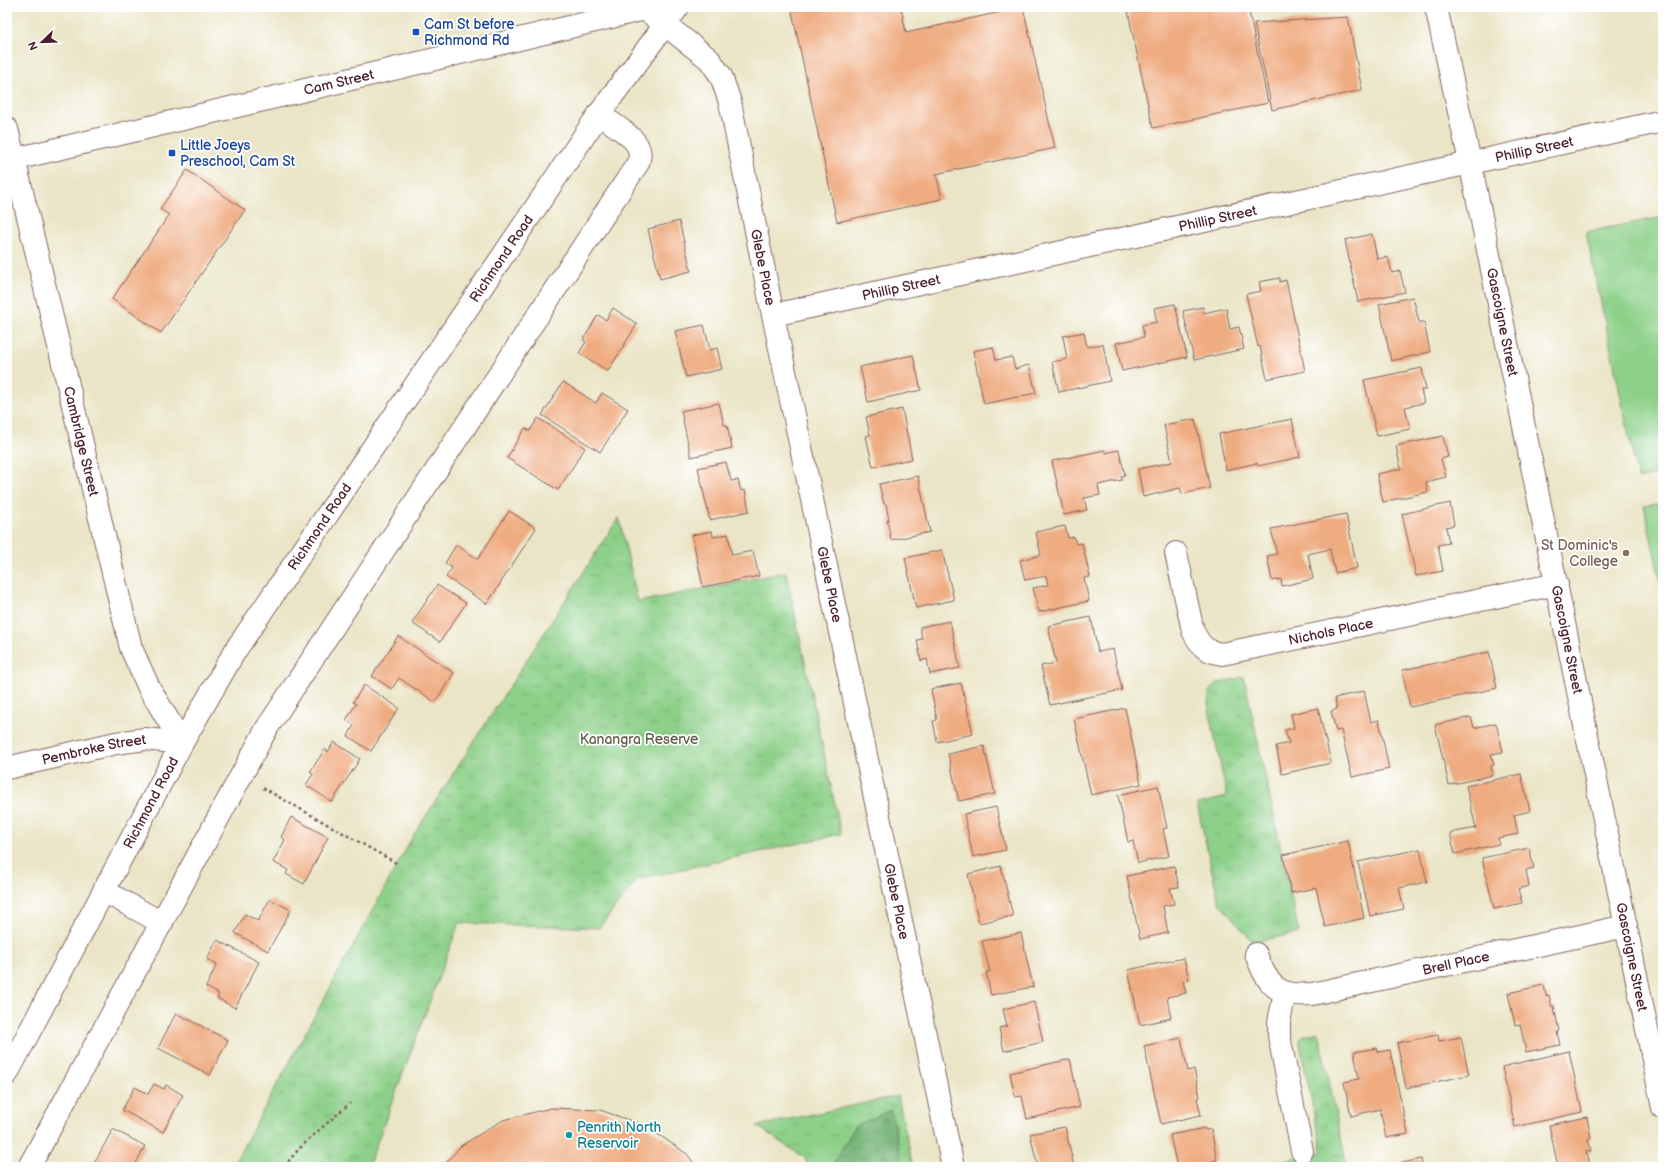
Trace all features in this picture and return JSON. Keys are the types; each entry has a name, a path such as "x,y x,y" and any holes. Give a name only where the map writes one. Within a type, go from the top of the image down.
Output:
{"street":[{"name":"Gascoigne Street","path":"1436,7 1470,162 1663,1108"},
{"name":"Cam Street","path":"10,160 645,9 672,16"},
{"name":"Richmond Road","path":"7,1074 182,743 235,652 599,114 672,16"},
{"name":"Glebe Place","path":"672,16 709,59 721,76 728,93 773,315 953,1167"},
{"path":"29,1167 268,728 638,163 640,155 638,147 634,141 599,114"},
{"name":"Phillip Street","path":"773,315 1663,121"},
{"name":"Cambridge Street","path":"7,129 10,160 131,648 149,688 182,743"},
{"name":"Nichols Place","path":"1176,553 1193,631 1199,642 1208,651 1222,654 1557,584"},
{"name":"Pembroke Street","path":"7,768 116,743 145,739 182,743"},
{"path":"104,891 162,923"},
{"name":"Brell Place","path":"1285,993 1295,995 1312,994 1626,926"},
{"path":"1256,954 1264,975 1277,989 1285,993 1279,1022 1279,1036 1302,1151"}],"path":[{"path":"242,776 398,864"},
{"path":"286,1167 289,1160 299,1150 350,1103"}],"green space":[{"path":"1663,217 1663,474 1638,479 1586,232"},
{"path":"1663,503 1663,594 1644,506"},
{"name":"Kanangra Reserve","path":"619,517 638,602 786,572 841,834 638,879 599,928 459,923 368,1167 232,1167 413,836"},
{"path":"1244,677 1299,933 1253,942 1219,903 1197,804 1227,797 1208,704 1209,692 1217,683"},
{"path":"1319,1032 1347,1167 1252,1167 1322,1152 1300,1045 1300,1039 1304,1035"},
{"path":"898,1096 913,1167 808,1167 805,1158 757,1126"},
{"path":"891,1110 903,1167 832,1167 855,1126"}],"building":[{"path":"791,7 901,7 906,33 1023,7 1055,148 936,174 942,199 837,222"},
{"path":"1127,7 1248,7 1268,103 1153,128"},
{"path":"1348,17 1362,90 1272,110 1254,23"},
{"path":"187,170 245,210 161,333 112,299 169,215 160,209"},
{"path":"679,221 691,271 660,279 648,229"},
{"path":"1372,234 1377,259 1388,257 1392,273 1400,271 1405,292 1358,302 1345,240"},
{"path":"1280,278 1280,282 1286,280 1305,371 1267,379 1246,294 1261,291 1259,282"},
{"path":"1413,297 1419,322 1424,322 1430,352 1391,361 1379,304"},
{"path":"1175,304 1187,357 1122,371 1116,343 1144,337 1142,325 1157,322 1154,308"},
{"path":"1203,307 1204,313 1226,308 1230,329 1239,327 1244,349 1194,360 1183,311"},
{"path":"613,308 637,324 608,371 579,353 586,342 583,340 598,315 606,320"},
{"path":"704,325 710,350 717,348 722,369 686,377 675,331"},
{"path":"1084,332 1087,347 1103,344 1110,381 1059,392 1052,362 1067,359 1063,336"},
{"path":"993,347 996,360 1012,357 1015,369 1029,365 1036,393 984,404 973,351"},
{"path":"913,355 921,390 868,402 860,367"},
{"path":"1422,368 1426,390 1421,390 1424,403 1405,407 1410,429 1377,436 1364,380"},
{"path":"563,382 596,403 602,393 628,409 600,452 542,415"},
{"path":"719,403 724,425 727,425 732,448 691,457 681,411"},
{"path":"902,409 912,459 873,467 866,436 870,435 866,417"},
{"path":"538,418 585,448 558,490 507,458 525,428 530,431"},
{"path":"1195,419 1210,488 1182,494 1180,488 1143,497 1138,469 1172,462 1164,425"},
{"path":"1292,419 1300,457 1258,466 1257,463 1226,470 1219,434"},
{"path":"1443,436 1448,457 1441,459 1446,477 1426,482 1428,492 1383,502 1377,474 1401,469 1396,446"},
{"path":"1105,450 1106,453 1119,450 1125,475 1121,476 1122,480 1098,485 1100,495 1084,498 1087,510 1064,515 1052,461"},
{"path":"726,462 731,481 738,480 741,491 745,490 749,511 710,520 698,468"},
{"path":"918,476 930,532 891,540 887,520 889,520 886,504 884,504 879,484"},
{"path":"1450,503 1454,525 1446,527 1449,543 1438,545 1443,571 1416,576 1402,514"},
{"path":"509,511 536,528 487,604 446,577 452,568 445,563 456,545 478,559"},
{"path":"1346,514 1357,568 1335,573 1330,549 1308,554 1313,579 1282,586 1281,579 1272,581 1267,556 1277,554 1271,529"},
{"path":"1065,526 1068,538 1074,537 1076,544 1082,543 1090,577 1084,578 1089,601 1039,612 1033,588 1048,585 1046,576 1025,580 1020,560 1041,555 1036,532"},
{"path":"712,531 713,537 728,534 732,555 753,551 759,576 703,587 692,535"},
{"path":"942,550 954,600 916,608 905,558"},
{"path":"437,585 466,603 440,642 412,623"},
{"path":"1091,617 1098,652 1113,649 1122,690 1050,705 1041,666 1056,663 1048,626"},
{"path":"950,621 960,668 930,674 927,659 921,661 917,640 922,639 920,627"},
{"path":"398,636 454,673 435,702 399,678 392,689 372,676"},
{"path":"1489,652 1497,688 1410,707 1402,670"},
{"path":"961,683 973,734 937,742 933,721 937,720 931,689"},
{"path":"364,685 399,708 371,751 348,736 354,725 346,720 356,704 353,702"},
{"path":"1364,691 1371,722 1379,720 1389,769 1352,777 1341,730 1336,731 1331,711 1337,709 1335,698"},
{"path":"1125,708 1141,784 1091,795 1074,719"},
{"path":"1318,708 1331,763 1282,774 1276,746 1289,743 1285,730 1294,728 1291,714"},
{"path":"1471,717 1474,728 1496,723 1503,752 1491,754 1494,765 1491,766 1493,775 1449,785 1435,725"},
{"path":"334,742 360,759 332,802 306,785 313,774 310,772 325,749 328,752"},
{"path":"984,746 995,794 959,801 948,754"},
{"path":"1521,774 1530,811 1514,815 1518,834 1498,838 1499,844 1455,854 1450,833 1476,828 1466,786"},
{"path":"1158,786 1167,828 1163,829 1169,856 1138,863 1133,841 1128,842 1118,795"},
{"path":"996,807 1006,850 973,857 964,814"},
{"path":"291,817 328,837 304,884 286,874 288,870 273,862 285,840 281,837"},
{"path":"1348,841 1364,918 1325,927 1316,888 1291,893 1283,855"},
{"path":"1529,848 1534,868 1526,870 1529,886 1518,889 1522,903 1494,909 1482,858"},
{"path":"1420,849 1427,882 1399,888 1404,909 1370,916 1358,862"},
{"path":"1001,866 1013,916 979,923 968,874"},
{"path":"1174,866 1179,887 1170,888 1174,904 1163,906 1168,933 1140,939 1127,876"},
{"path":"270,899 291,910 268,951 235,933 245,914 258,921"},
{"path":"1021,933 1033,987 991,995 986,972 990,972 982,941"},
{"path":"217,940 259,962 235,1008 217,998 219,994 206,987 217,964 207,959"},
{"path":"1184,958 1189,980 1183,981 1186,993 1167,997 1171,1018 1140,1025 1128,970"},
{"path":"1544,985 1546,996 1549,995 1552,1007 1554,1006 1560,1045 1526,1052 1520,1024 1515,1025 1508,993"},
{"path":"1034,1002 1043,1042 1004,1051 999,1028 1007,1026 1003,1009"},
{"path":"176,1013 228,1040 210,1075 158,1048"},
{"path":"1438,1035 1439,1041 1461,1037 1469,1075 1406,1088 1397,1043"},
{"path":"1181,1038 1188,1071 1194,1069 1200,1097 1197,1098 1201,1115 1161,1124 1144,1046"},
{"path":"1377,1048 1378,1052 1390,1050 1408,1134 1386,1138 1380,1109 1351,1116 1344,1082 1359,1079 1354,1052"},
{"path":"1569,1051 1582,1112 1515,1127 1502,1067"},
{"path":"1070,1059 1080,1107 1027,1119 1022,1096 1015,1097 1010,1073"},
{"path":"154,1084 164,1089 166,1085 183,1095 163,1132 122,1110 135,1087 148,1094"},
{"name":"Penrith North Reservoir","path":"551,1108 600,1110 646,1126 687,1154 697,1167 442,1167 462,1145 503,1120"},
{"path":"1587,1117 1591,1138 1588,1139 1591,1151 1586,1152 1589,1167 1558,1167 1549,1125"},
{"path":"1065,1127 1074,1167 1038,1167 1030,1134"},
{"path":"1205,1128 1205,1130 1211,1129 1217,1160 1212,1161 1213,1167 1177,1167 1170,1135"},
{"path":"113,1129 145,1146 134,1167 92,1167"},
{"path":"1421,1159 1423,1167 1387,1167 1387,1166"}],"place":[{"name":"Cam St before Richmond Rd","path":"416,32"},
{"name":"Little Joeys Preschool, Cam St","path":"172,153"},
{"name":"St Dominic's College","path":"1626,553"},
{"name":"Penrith North Reservoir","path":"569,1135"}]}
